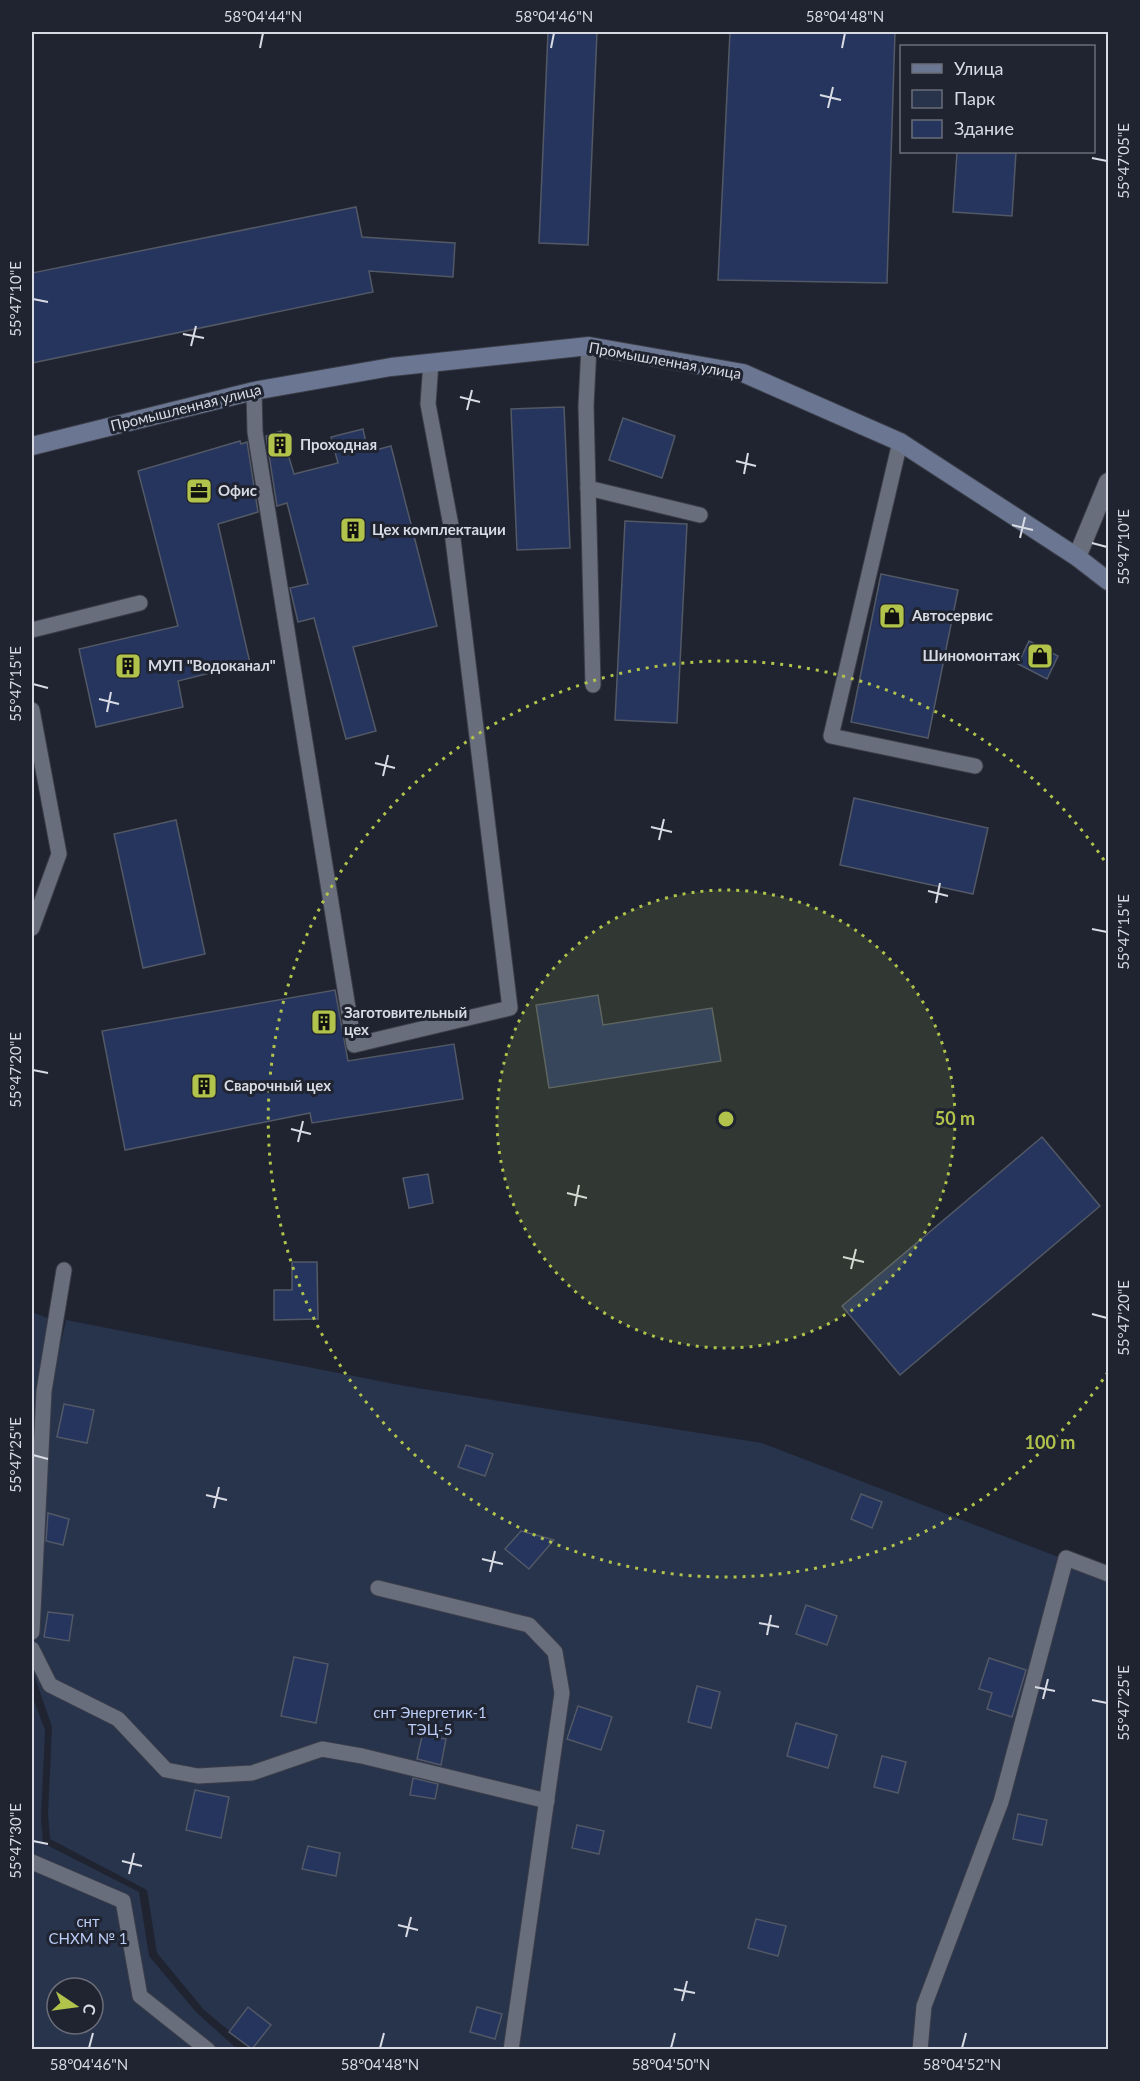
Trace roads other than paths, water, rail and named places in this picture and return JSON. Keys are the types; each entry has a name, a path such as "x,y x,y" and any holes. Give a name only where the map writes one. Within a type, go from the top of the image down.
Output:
{"main road":[{"name":"Промышленная улица","path":"32,446 254,391 431,362 589,346 743,374 900,442 1077,557 1108,581"}],"street":[{"path":"1077,557 1108,482"}],"lane":[{"path":"589,346 586,406 593,686"},
{"path":"254,391 255,432 354,1045 510,1008 452,531 428,404 431,362"},
{"path":"900,442 831,736 975,766"},
{"path":"588,488 700,515"},
{"path":"32,630 140,603"},
{"path":"32,710 59,854 32,928"},
{"path":"32,1632 44,1391 64,1270"},
{"path":"920,2049 924,2006 1001,1802 1066,1558 1108,1574"},
{"path":"378,1588 529,1625 555,1652 562,1693 511,2049"},
{"path":"32,1649 50,1685 118,1719 166,1770 198,1776 252,1773 322,1749 362,1755 547,1801"},
{"path":"32,1862 123,1901 140,1996 208,2049"}],"place":[{"name":"Проходная","path":"280,445"},
{"name":"Офис","path":"199,491"},
{"name":"Цех комплектации","path":"353,530"},
{"name":"Автосервис","path":"892,616"},
{"name":"Шиномонтаж","path":"1040,656"},
{"name":"МУП \"Водоканал\"","path":"128,666"},
{"name":"Заготовительный цех","path":"324,1022"},
{"name":"Сварочный цех","path":"204,1086"}],"park label":[{"name":"снт Энергетик-1 ТЭЦ-5","path":"430,1722"},
{"name":"снт СНХМ № 1","path":"88,1930"}]}
